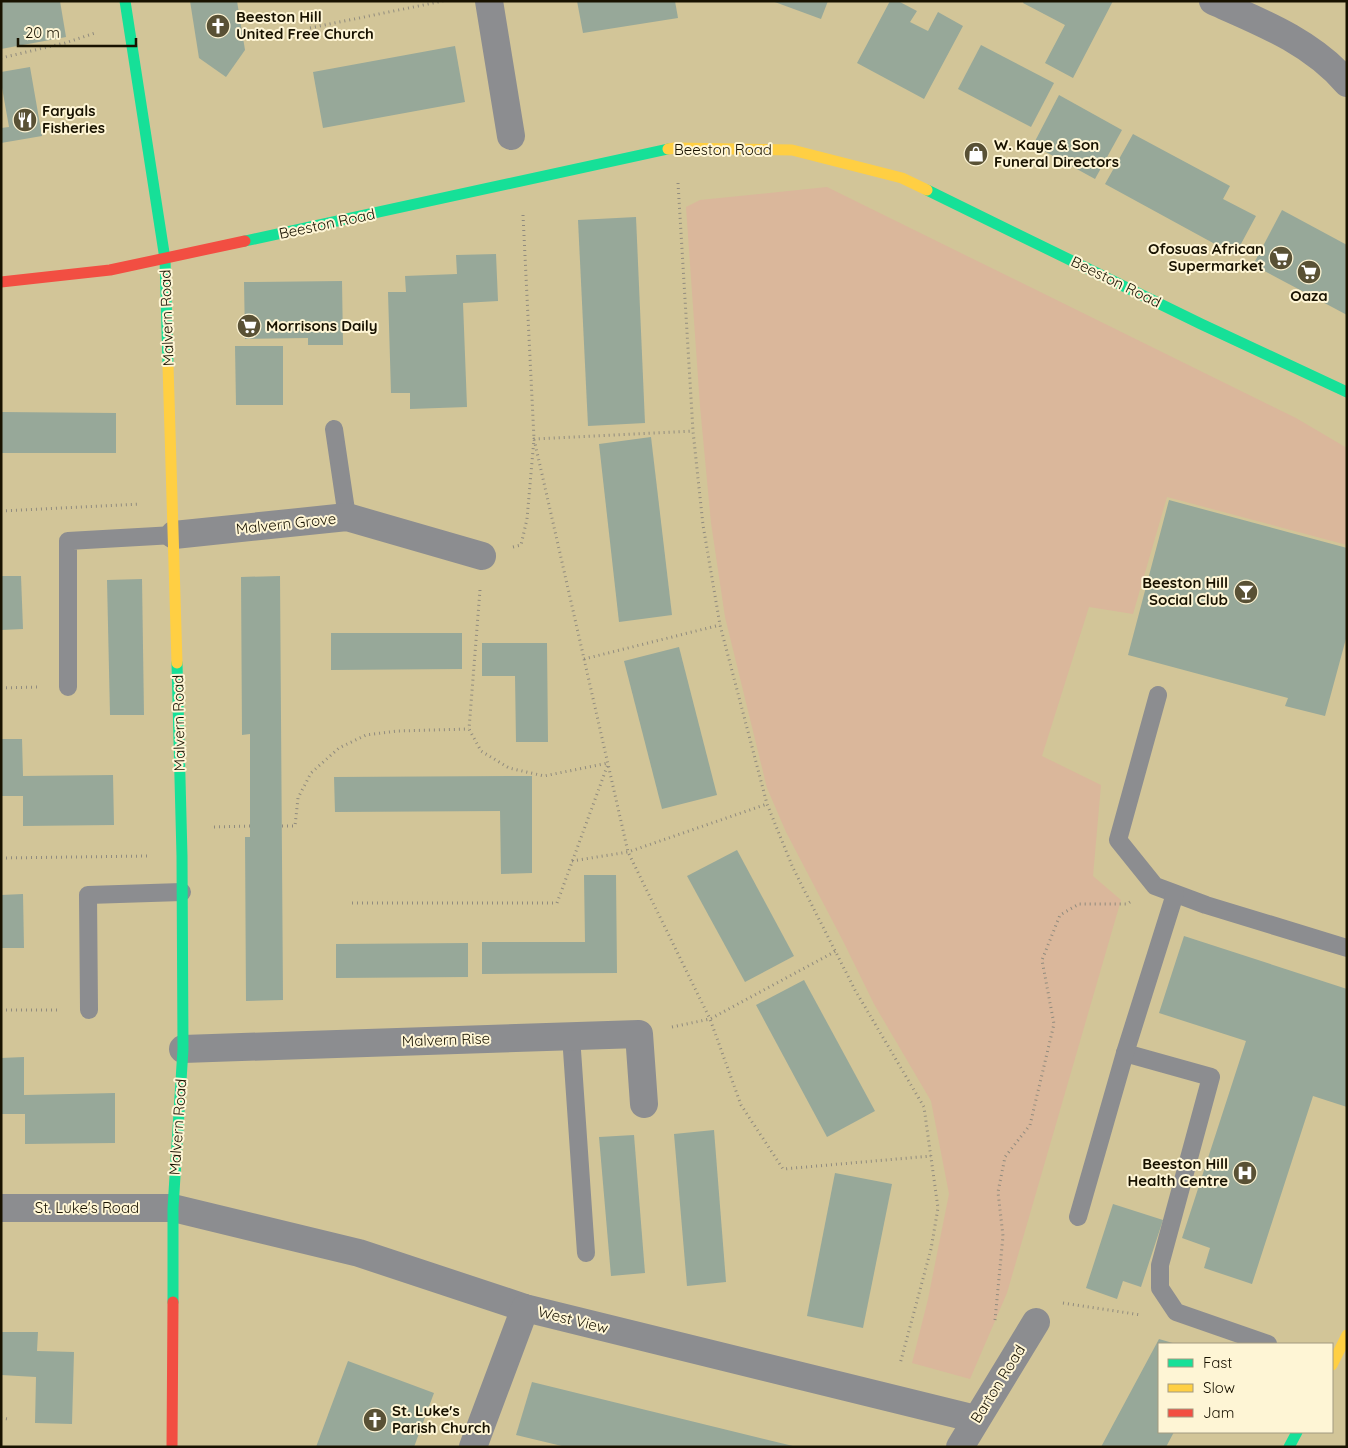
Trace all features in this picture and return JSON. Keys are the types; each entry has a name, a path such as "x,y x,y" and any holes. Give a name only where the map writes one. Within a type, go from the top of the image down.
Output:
{"street":[{"name":"Malvern Road","path":"125,1 165,259 173,502 182,856 183,1049 173,1208 172,1447"},
{"path":"489,1 511,136"},
{"path":"1213,1 1283,32 1334,68 1347,83"},
{"name":"Beeston Road","path":"1,282 110,270 674,148 792,150 902,178 1201,324 1347,392"},
{"name":"Malvern Grove","path":"174,535 347,517 482,556"},
{"path":"639,1034 644,1104"},
{"name":"Malvern Rise","path":"183,1049 639,1034"},
{"name":"St. Luke's Road","path":"1,1208 173,1208"},
{"name":"West View","path":"173,1208 358,1253 525,1308 976,1419"},
{"path":"473,1447 525,1308"},
{"name":"Barton Road","path":"960,1447 1036,1322"},
{"path":"1333,1363 1347,1335"},
{"path":"1289,1447 1296,1433"}],"lane":[{"path":"334,429 347,517"},
{"path":"68,687 68,541 174,535"},
{"path":"1158,695 1118,840 1155,886 1206,905 1347,948"},
{"path":"90,1010 88,895 182,892"},
{"path":"1078,1217 1125,1053 1175,894"},
{"path":"571,1036 586,1253"},
{"path":"1125,1053 1211,1077 1160,1265 1160,1288 1176,1312 1265,1343"}],"path":[{"path":"310,28 443,1"},
{"path":"1,58 64,43 129,22"},
{"path":"674,148 692,431 702,525 720,625 767,804 794,868 856,990 924,1107 938,1208 931,1249 891,1398"},
{"path":"522,182 534,439 526,519 521,545 482,556 469,729 481,751 509,768 544,776 608,763"},
{"path":"534,439 692,431"},
{"path":"534,439 628,852 710,1019 741,1105 783,1169 931,1156"},
{"path":"1,510 173,502"},
{"path":"584,659 720,625"},
{"path":"1,688 68,687"},
{"path":"282,826 295,826 298,798 310,773 339,748 366,735 397,731 469,729"},
{"path":"352,902 556,903 608,763"},
{"path":"572,861 628,852 767,804"},
{"path":"1,858 182,856"},
{"path":"1006,1372 995,1316 1003,1236 998,1192 1005,1157 1030,1125 1054,1024 1042,960 1060,915 1079,904 1127,904 1155,886"},
{"path":"639,1034 710,1019 836,952"},
{"path":"1,1010 90,1010"},
{"path":"1036,1322 1046,1311 1065,1302 1156,1317 1176,1312"},
{"path":"1,1418 8,1419"}],"shaded area":[{"path":"827,187 1296,418 1347,448 1347,545 1167,497 1133,614 1089,607 1042,756 1101,785 1093,876 1121,900 1007,1293 970,1379 912,1363 928,1299 949,1194 931,1101 874,1004 786,832 767,788 725,617 711,523 700,406 686,207 700,200"}],"building":[{"path":"1,1 60,1 66,37 1,49"},
{"name":"Beeston Hill United Free Church","path":"190,1 237,1 245,50 226,77 199,58"},
{"path":"577,1 675,1 678,18 583,33"},
{"path":"772,1 828,1 821,19"},
{"path":"890,1 898,1 917,11 910,22 928,31 938,12 963,26 924,99 857,63"},
{"path":"1024,1 1113,1 1073,78 1045,63 1065,25 1023,3"},
{"path":"981,45 1054,83 1031,127 958,89"},
{"path":"455,46 465,102 323,128 313,72"},
{"path":"30,67 42,136 1,143 1,128 9,127 1,72"},
{"path":"1059,95 1122,130 1095,179 1033,145"},
{"path":"1133,134 1230,186 1223,199 1256,216 1235,255 1105,184"},
{"path":"1282,210 1347,245 1347,315 1253,265"},
{"path":"636,217 645,423 588,426 578,220"},
{"path":"496,254 498,301 463,303 467,407 410,409 410,393 391,393 388,292 406,292 405,276 457,274 456,255"},
{"path":"342,281 343,345 308,345 308,338 245,339 244,282"},
{"path":"235,346 283,346 283,405 236,405"},
{"path":"1,412 116,413 116,453 1,453"},
{"path":"651,437 672,615 619,622 599,444"},
{"name":"Beeston Hill Social Club","path":"1169,500 1347,548 1347,635 1325,716 1285,706 1288,698 1128,655"},
{"path":"1,576 21,576 23,629 1,630"},
{"path":"280,576 283,1000 246,1001 245,837 250,837 250,734 242,735 241,577"},
{"path":"142,579 144,715 110,715 107,580"},
{"path":"331,633 462,633 462,669 331,670"},
{"path":"482,643 547,643 548,742 516,742 515,676 482,676"},
{"path":"679,647 717,795 662,809 624,661"},
{"path":"1,739 22,739 23,776 113,775 114,825 23,826 23,796 1,796"},
{"path":"532,776 532,873 501,874 500,811 335,812 334,777"},
{"path":"737,850 794,956 745,982 687,876"},
{"path":"584,875 616,875 617,973 482,974 482,942 585,942"},
{"path":"23,894 24,948 1,948 1,895"},
{"name":"Beeston Hill Health Centre","path":"1184,936 1347,989 1347,1107 1313,1096 1252,1284 1204,1268 1210,1248 1182,1238 1246,1041 1159,1013"},
{"path":"468,943 468,977 336,978 336,944"},
{"path":"804,980 875,1111 827,1137 756,1005"},
{"path":"24,1057 24,1095 115,1093 115,1143 25,1144 25,1114 1,1114 1,1058"},
{"path":"714,1130 726,1282 687,1286 674,1134"},
{"path":"634,1135 645,1273 611,1276 599,1137"},
{"path":"835,1173 892,1184 863,1328 807,1316"},
{"path":"1113,1204 1163,1220 1141,1287 1123,1281 1117,1299 1086,1288"},
{"path":"1,1332 38,1332 37,1351 74,1352 72,1424 35,1423 36,1377 1,1375"},
{"path":"1159,1339 1173,1343 1158,1343 1158,1433 1173,1433 1166,1447 1101,1447"},
{"name":"St. Luke's Parish Church","path":"348,1361 434,1393 414,1447 316,1447"},
{"path":"532,1382 793,1447 566,1447 516,1435"}],"traffic: fast":[{"path":"125,1 165,259 168,365"},
{"path":"245,241 668,149"},
{"path":"927,190 1201,324 1347,392"},
{"path":"173,1302 173,1208 183,1049 182,856 177,663"},
{"path":"1289,1447 1296,1433"}],"traffic: slow":[{"path":"668,149 792,150 902,178 927,190"},
{"path":"168,365 177,663"},
{"path":"1333,1363 1347,1335"}],"traffic: jam":[{"path":"1,282 110,270 245,241"},
{"path":"172,1447 173,1302"}],"place":[{"name":"Beeston Hill United Free Church","path":"218,26"},
{"name":"Faryals Fisheries","path":"25,120"},
{"name":"W. Kaye & Son Funeral Directors","path":"976,154"},
{"name":"Ofosuas African Supermarket","path":"1281,258"},
{"name":"Oaza","path":"1309,272"},
{"name":"Morrisons Daily","path":"249,326"},
{"name":"Beeston Hill Social Club","path":"1246,592"},
{"name":"Beeston Hill Health Centre","path":"1245,1173"},
{"name":"St. Luke's Parish Church","path":"375,1420"}]}
